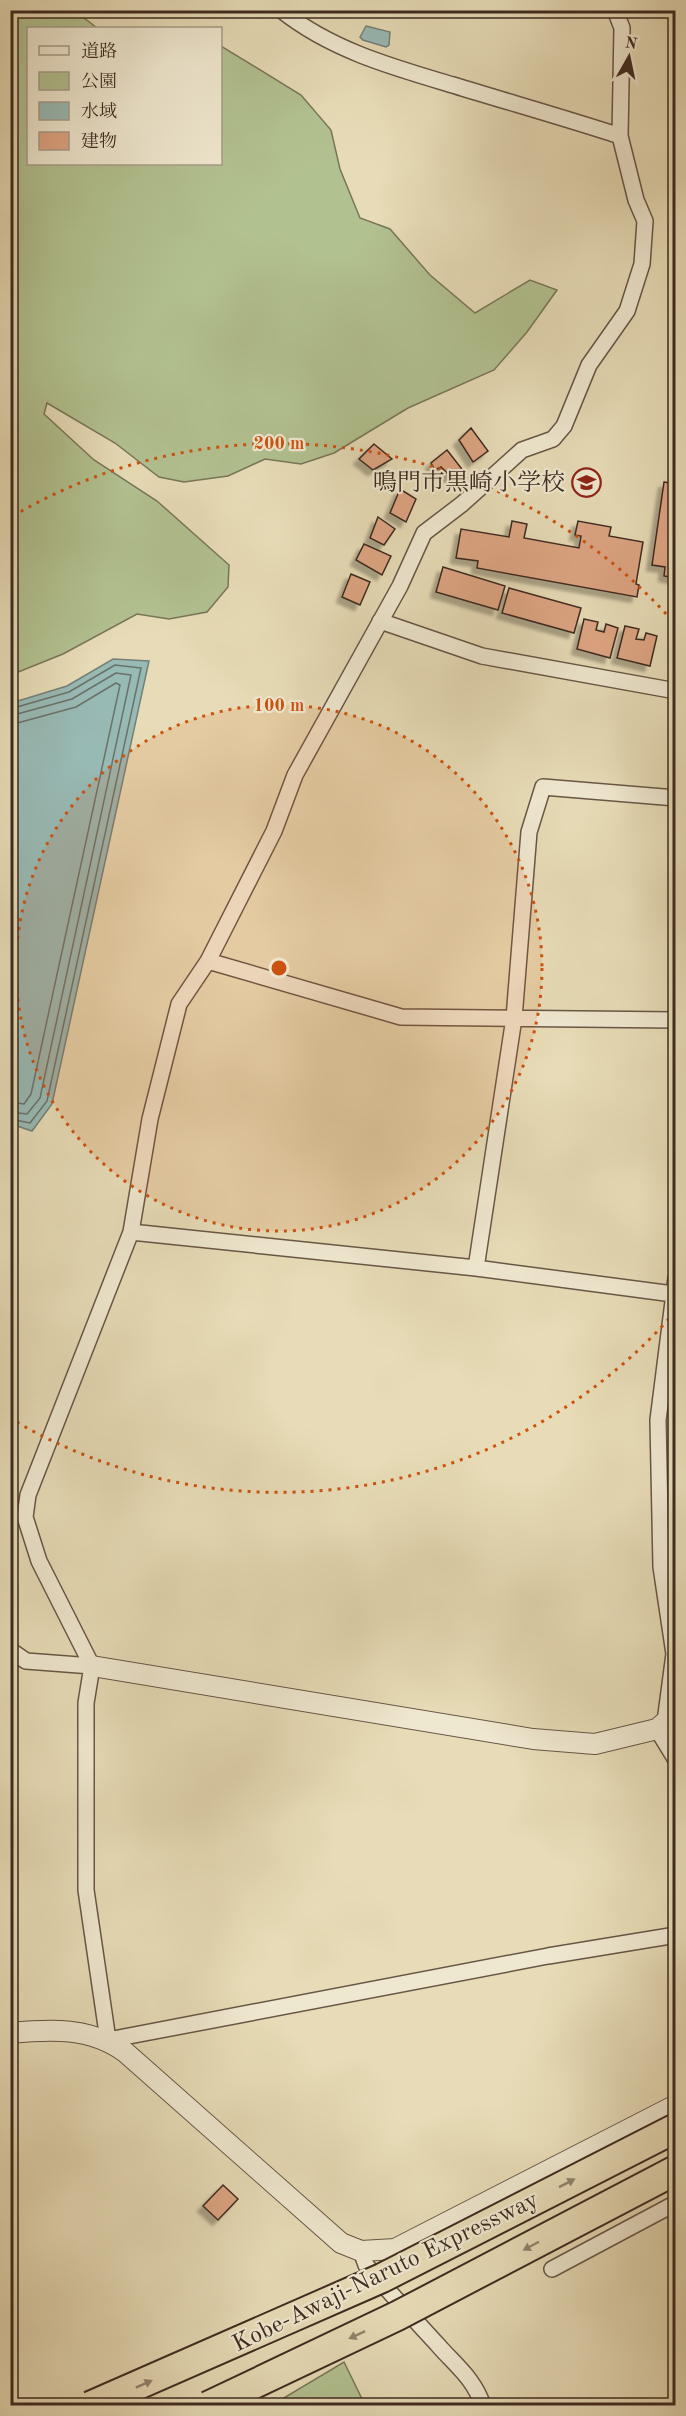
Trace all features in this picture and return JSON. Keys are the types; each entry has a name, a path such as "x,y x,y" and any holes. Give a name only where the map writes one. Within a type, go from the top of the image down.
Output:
{"highway":[{"name":"Kobe-Awaji-Naruto Expressway","path":"90,2406 382,2278 675,2128"},
{"name":"Kobe-Awaji-Naruto Expressway","path":"208,2406 397,2316 675,2170"}],"street":[{"path":"281,10 302,27 332,44 386,65 620,136"},
{"path":"108,2040 86,1890 86,1702 92,1666 39,1561 25,1517 28,1495 131,1232 150,1119 179,1004 208,961 274,831 295,775 400,586 424,532 462,504 522,450 553,439 589,364 627,311 642,264 645,221 636,200 620,136 622,28 615,10"},
{"path":"380,621 482,656 675,691"},
{"path":"476,1268 514,1018 529,832 543,787 675,798"},
{"path":"208,961 401,1017 675,1020"},
{"path":"131,1232 476,1268 673,1294"},
{"path":"675,1278 658,1420 661,1567 674,1653 666,1724 675,1760"},
{"path":"10,1650 18,1661 92,1666 533,1739 595,1744 666,1724"},
{"path":"108,2040 502,1965 675,1935"},
{"path":"10,2033 51,2029 88,2034 108,2040 125,2052 341,2243 362,2251 395,2249 675,2105"},
{"path":"552,2269 675,2203"},
{"path":"362,2251 366,2265 444,2352 466,2372 479,2391 483,2406"}],"green space":[{"path":"10,11 75,11 96,27 27,27 27,165 222,165 222,47 301,95 331,130 340,169 360,218 390,229 430,275 475,313 530,280 557,290 527,332 494,370 408,408 334,453 301,464 265,459 228,476 184,482 159,477 115,443 47,403 44,414 94,460 157,501 229,565 228,587 207,612 169,619 137,614 63,654 11,675"},
{"path":"344,2362 365,2405 272,2405"}],"water":[{"path":"366,26 390,32 389,45 386,47 363,40 360,37"},
{"path":"113,659 149,661 52,1104 32,1131 11,1124 11,703 67,686"}],"building":[{"path":"471,428 488,451 473,462 459,440"},
{"path":"374,444 392,459 373,470 359,459"},
{"path":"447,450 465,473 454,480 441,467 435,470 431,463"},
{"path":"664,482 676,484 676,578 664,576 665,567 652,565"},
{"path":"400,489 416,499 406,522 390,513"},
{"path":"378,517 395,529 384,545 370,538"},
{"path":"512,521 527,524 524,538 579,548 581,536 575,535 578,521 611,527 609,536 643,542 636,584 639,585 637,597 477,568 478,561 456,558 461,529 509,537"},
{"path":"364,544 391,556 382,575 356,560"},
{"path":"443,567 505,586 498,610 436,592"},
{"path":"351,574 370,582 360,605 342,597"},
{"path":"509,588 581,608 574,633 502,613"},
{"path":"584,619 598,622 596,630 604,632 606,624 618,628 610,658 577,649"},
{"path":"625,626 639,629 636,639 644,640 646,633 657,636 650,666 617,658"},
{"path":"223,2185 238,2199 218,2220 203,2206"}],"place":[{"name":"鳴門市黒崎小学校","path":"586,482"}]}
